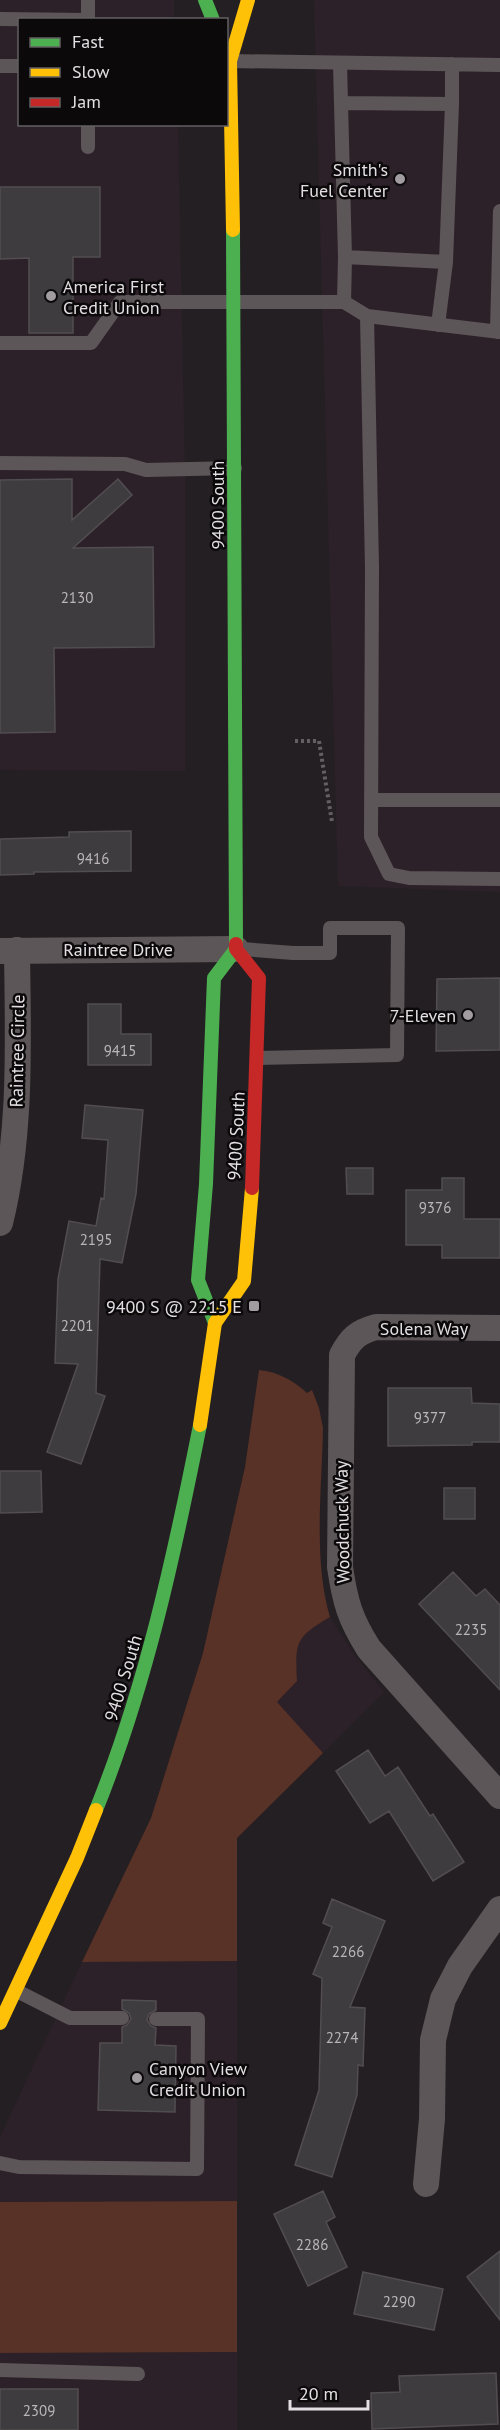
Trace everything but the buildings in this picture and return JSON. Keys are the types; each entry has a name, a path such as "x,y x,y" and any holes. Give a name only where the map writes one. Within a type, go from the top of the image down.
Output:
{"main road":[{"path":"205,0 212,18"},
{"name":"9400 South","path":"228,56 248,0"},
{"name":"9400 South","path":"214,1323 198,1280 206,1184 214,978 236,949 235,303 228,90"},
{"name":"9400 South","path":"0,2023 17,1991 77,1858 119,1754 157,1626 183,1511 200,1423 214,1323 244,1281 252,1184 259,978 236,949"}],"street":[{"name":"Raintree Drive","path":"9,950 236,949"},
{"name":"Raintree Circle","path":"0,1223 14,1149 18,1089 9,950"},
{"name":"Solena Way","path":"351,1339 362,1331 376,1327 500,1328"},
{"name":"Woodchuck Way","path":"351,1339 342,1354 340,1555 344,1596 353,1623 369,1649 500,1796"},
{"path":"426,2184 432,2119 433,2040 443,1999 460,1966 500,1909"}],"lane":[{"path":"88,0 88,18"},
{"path":"0,19 18,19"},
{"path":"228,59 500,65"},
{"path":"340,63 344,302"},
{"path":"438,325 446,262 452,64"},
{"path":"0,66 18,66"},
{"path":"341,103 452,104"},
{"path":"88,126 88,147"},
{"path":"0,343 91,343 120,302 344,302 367,316 499,332 500,211"},
{"path":"345,257 446,262"},
{"path":"367,316 372,568 371,837 389,874 409,878 500,879"},
{"path":"0,463 125,464 146,470 235,468"},
{"path":"371,800 500,800"},
{"path":"236,949 330,953 330,928 398,928 397,1055 257,1058"},
{"path":"17,1991 70,2018 122,2018"},
{"path":"0,2163 19,2168 197,2169 198,2019 156,2019"},
{"path":"0,2370 138,2374"}],"path":[{"path":"294,741 319,741 332,822"}],"shaded area":[{"path":"0,0 174,0 174,18 18,18 18,126 178,126 185,474 185,771 0,770"},
{"path":"314,0 500,0 500,892 338,886"},
{"path":"259,1370 285,1377 307,1393 312,1390 323,1428 320,1548 330,1617 304,1635 298,1648 297,1681 277,1702 323,1753 237,1838 237,1961 82,1962 151,1818 203,1653 245,1467"},
{"path":"330,1617 353,1653 384,1692 323,1753 277,1702 297,1681 296,1660 299,1639 311,1628"},
{"path":"237,1961 237,2201 0,2202 0,2137 82,1962"},
{"path":"237,2201 237,2352 0,2353 0,2202"},
{"path":"237,2352 237,2430 0,2430 0,2353"}],"traffic: fast":[{"path":"205,0 212,18"},
{"path":"233,230 236,944"},
{"path":"215,1323 198,1280 206,1184 214,978 236,949"},
{"path":"96,1810 130,1716 157,1620 200,1425"}],"traffic: slow":[{"path":"233,230 230,61 248,0"},
{"path":"200,1425 215,1323 244,1281 252,1188"},
{"path":"0,2023 77,1858 96,1810"}],"traffic: jam":[{"path":"236,944 236,949 259,978 252,1188"}],"place":[{"name":"Smith's Fuel Center","path":"400,179"},
{"name":"America First Credit Union","path":"51,296"},
{"name":"7-Eleven","path":"468,1015"},
{"name":"9400 S @ 2215 E","path":"254,1306"},
{"name":"Canyon View Credit Union","path":"137,2078"}]}
